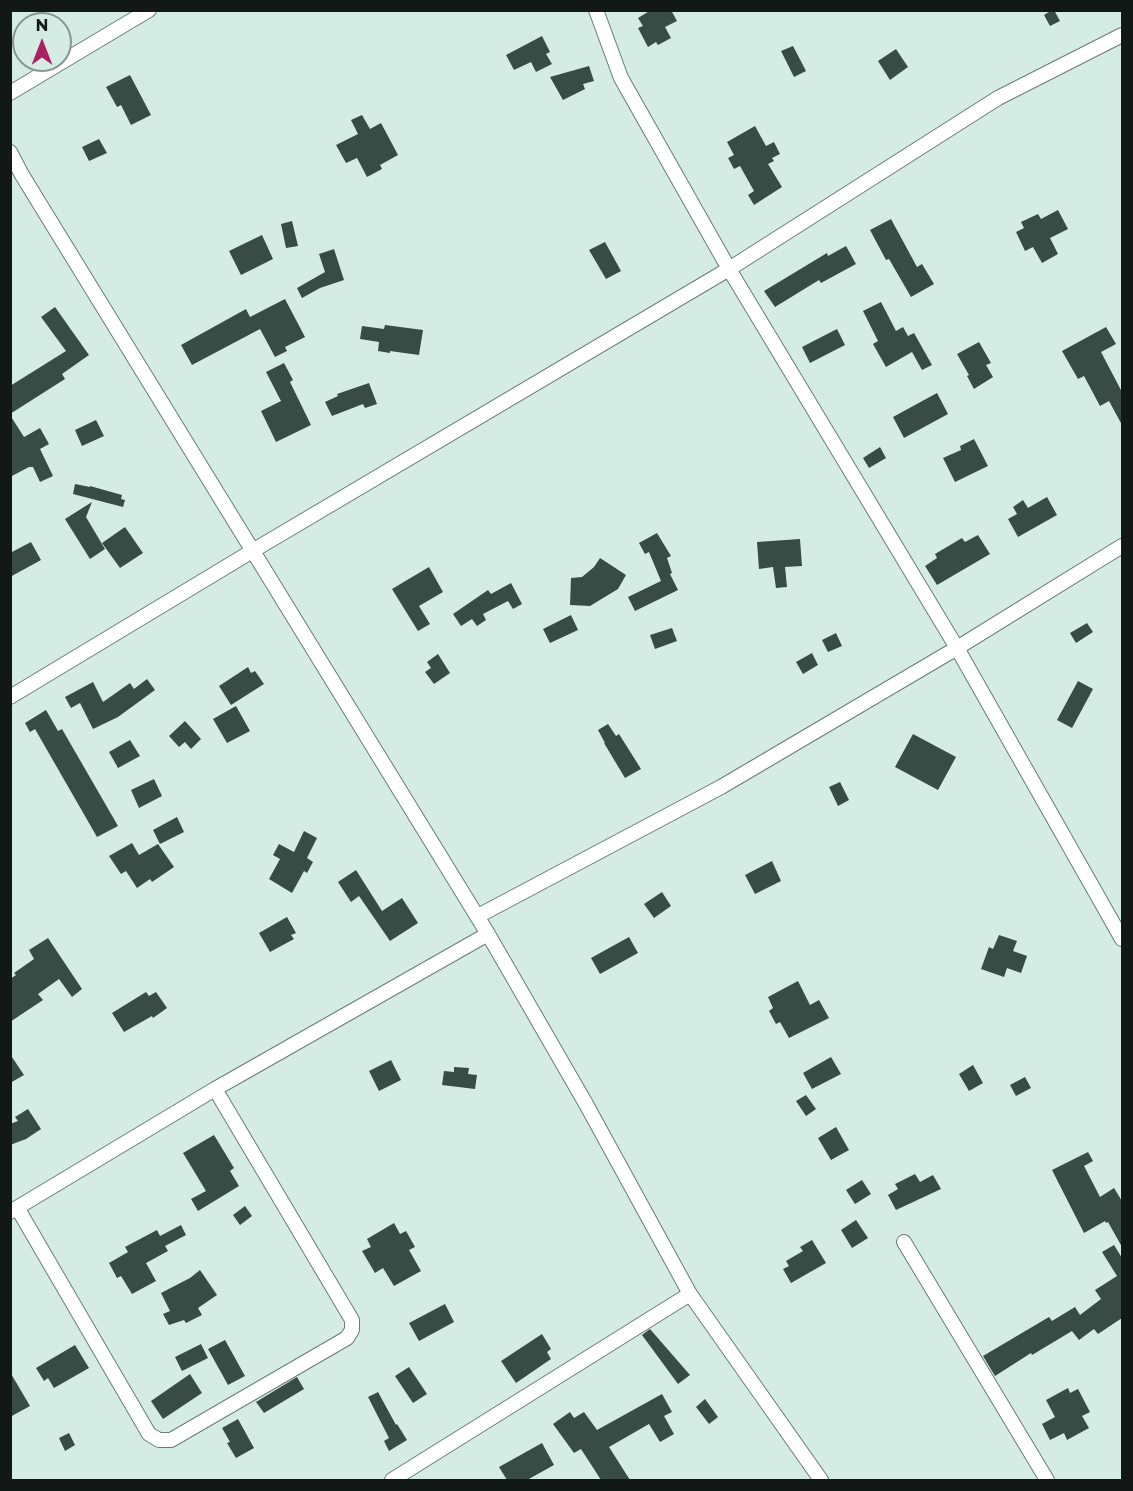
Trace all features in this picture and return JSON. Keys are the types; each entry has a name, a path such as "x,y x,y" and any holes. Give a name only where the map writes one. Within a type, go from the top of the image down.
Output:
{"street":[{"path":"10,93 149,10"},
{"path":"596,10 621,78 729,269 957,648 1122,939"},
{"path":"10,697 729,269 998,98 1122,35"},
{"path":"10,152 16,178 254,550 478,916 586,1104 690,1294 821,1480"},
{"path":"478,916 721,787 957,648 1122,546"},
{"path":"215,1089 352,1320 352,1330 347,1338 171,1440 159,1440 149,1434 14,1210 215,1089 488,934"},
{"path":"904,1242 1047,1480"},
{"path":"392,1480 690,1294"}],"building":[{"path":"651,10 671,10 677,21 665,27 671,38 648,47 638,28 643,26 638,18"},
{"path":"1052,10 1060,21 1050,26 1044,15"},
{"path":"542,36 550,52 546,54 552,64 536,72 531,62 514,70 506,55"},
{"path":"793,46 806,71 794,77 781,51"},
{"path":"896,49 908,67 890,80 878,61"},
{"path":"589,66 594,81 583,84 585,89 563,100 550,77"},
{"path":"130,75 151,115 131,125 121,105 117,107 106,87"},
{"path":"362,115 370,129 381,123 398,155 380,165 382,169 367,177 357,158 346,163 336,145 358,134 351,120"},
{"path":"755,126 766,146 774,142 780,154 772,158 774,161 768,164 782,187 754,205 748,195 754,191 740,166 734,169 728,158 734,155 727,142"},
{"path":"99,139 107,153 89,161 82,147"},
{"path":"1058,210 1068,229 1050,238 1058,254 1042,263 1033,247 1025,251 1016,232 1024,228 1021,222 1038,214 1041,219"},
{"path":"891,219 917,267 922,264 934,284 911,297 889,259 886,260 870,230"},
{"path":"292,221 298,246 286,248 281,224"},
{"path":"262,235 273,259 241,275 229,251"},
{"path":"605,242 621,271 606,279 589,250"},
{"path":"846,246 856,264 821,283 819,280 775,307 764,291 827,253 828,256"},
{"path":"334,249 344,280 320,288 302,298 297,288 325,272 319,254"},
{"path":"285,299 305,337 285,347 287,351 275,357 260,329 192,365 181,345 246,309 250,317"},
{"path":"881,302 896,331 903,327 908,336 914,333 932,365 922,370 912,352 886,367 873,344 878,341 863,311"},
{"path":"55,307 89,355 62,374 65,379 10,414 10,386 66,351 41,317"},
{"path":"385,325 423,330 419,355 378,351 379,342 360,339 362,326 384,329"},
{"path":"1106,327 1116,344 1101,352 1122,392 1122,425 1109,401 1100,406 1084,376 1078,379 1062,351"},
{"path":"837,329 845,345 810,363 802,347"},
{"path":"979,342 991,363 986,365 993,377 974,389 957,354"},
{"path":"284,363 293,380 290,382 311,425 276,442 261,411 281,401 266,372"},
{"path":"369,383 377,404 365,408 363,404 332,416 325,402 338,396 337,394"},
{"path":"937,393 948,414 904,438 893,417"},
{"path":"10,415 24,437 40,428 49,444 40,449 53,476 40,482 33,467 29,467 10,477"},
{"path":"96,420 104,436 82,446 75,430"},
{"path":"974,439 988,466 955,482 943,458 961,450 960,446"},
{"path":"880,447 886,458 869,468 863,458"},
{"path":"75,484 122,495 121,499 125,500 123,507 73,494"},
{"path":"1047,497 1057,515 1018,537 1008,519 1017,514 1013,507 1023,500 1028,508"},
{"path":"92,502 86,517 105,549 90,559 65,519"},
{"path":"125,527 143,553 120,568 102,543"},
{"path":"657,533 671,556 667,558 672,573 670,574 678,590 635,611 628,597 661,581 649,552 645,554 639,543"},
{"path":"978,535 990,554 937,585 925,566 937,558 935,554 962,538 965,542"},
{"path":"800,539 802,566 785,567 787,587 776,588 773,567 759,569 757,542"},
{"path":"31,542 41,560 10,577 10,553"},
{"path":"600,558 626,575 618,589 590,606 570,605 571,578 582,577 594,567"},
{"path":"429,567 443,592 419,606 430,624 418,631 392,589"},
{"path":"511,583 522,604 513,609 508,601 483,614 486,620 477,626 472,619 461,626 453,614 488,590 491,594"},
{"path":"571,615 578,630 550,643 543,629"},
{"path":"1087,623 1093,632 1076,643 1070,633"},
{"path":"672,628 677,641 655,649 650,635"},
{"path":"836,633 842,646 828,652 822,640"},
{"path":"812,653 818,665 803,674 796,662"},
{"path":"438,654 450,673 434,684 425,672 431,668 427,662"},
{"path":"248,667 251,673 255,671 264,684 231,705 219,686"},
{"path":"147,679 155,690 118,717 93,729 80,703 71,708 65,697 93,682 103,702 130,683 134,689"},
{"path":"1078,681 1093,689 1072,728 1057,720"},
{"path":"236,706 250,731 227,743 213,719"},
{"path":"46,710 58,731 62,729 118,826 97,837 35,729 30,732 25,723"},
{"path":"185,721 201,739 191,749 185,742 179,747 169,736"},
{"path":"608,724 616,736 619,734 641,769 625,778 598,730"},
{"path":"913,734 956,757 938,790 895,767"},
{"path":"130,740 140,756 118,768 109,752"},
{"path":"154,779 162,796 139,808 131,790"},
{"path":"840,782 849,800 838,806 829,787"},
{"path":"177,817 184,832 160,844 153,830"},
{"path":"304,831 317,838 307,858 313,862 307,873 304,871 292,893 269,879 280,859 273,855 279,844 294,852"},
{"path":"132,843 139,855 158,844 174,867 152,882 150,879 137,888 126,871 121,874 109,856"},
{"path":"772,861 781,881 755,894 745,875"},
{"path":"356,870 382,911 402,898 418,923 390,941 359,896 351,902 338,882"},
{"path":"662,892 671,906 654,918 644,904"},
{"path":"287,917 296,933 291,935 294,939 270,952 259,933"},
{"path":"999,935 1017,941 1013,951 1027,956 1021,973 1007,968 1004,977 981,969 989,947 993,949"},
{"path":"629,937 638,953 600,974 591,958"},
{"path":"48,938 82,989 72,997 59,979 38,994 43,1000 10,1022 10,979 16,975 14,973 34,959 29,950"},
{"path":"798,981 810,1005 819,1000 829,1018 789,1038 780,1022 776,1024 769,1011 773,1008 768,997"},
{"path":"146,992 149,996 156,992 167,1008 153,1018 152,1016 124,1032 112,1013"},
{"path":"10,1054 24,1075 10,1083"},
{"path":"831,1057 841,1074 812,1089 803,1073"},
{"path":"391,1060 401,1080 379,1091 369,1071"},
{"path":"973,1065 983,1083 969,1091 959,1074"},
{"path":"454,1067 469,1068 468,1074 477,1075 475,1089 442,1085 444,1071 454,1072"},
{"path":"1025,1077 1031,1088 1016,1096 1010,1085"},
{"path":"806,1095 816,1109 806,1116 796,1101"},
{"path":"28,1109 41,1129 26,1139 10,1145 10,1124 18,1121 15,1117"},
{"path":"836,1127 849,1150 831,1160 818,1138"},
{"path":"214,1135 234,1168 230,1171 239,1186 198,1211 191,1199 206,1191 183,1153"},
{"path":"1088,1152 1093,1161 1084,1166 1100,1197 1114,1188 1122,1201 1122,1247 1108,1222 1105,1221 1084,1233 1052,1170"},
{"path":"915,1174 920,1182 933,1175 941,1189 896,1210 888,1195 898,1189 895,1184"},
{"path":"862,1180 871,1194 855,1204 846,1190"},
{"path":"245,1206 252,1216 240,1225 233,1215"},
{"path":"856,1220 868,1238 852,1248 841,1230"},
{"path":"394,1223 400,1234 406,1231 415,1247 409,1250 421,1271 394,1286 383,1268 375,1273 362,1251 371,1247 367,1239"},
{"path":"181,1225 186,1235 165,1246 168,1251 146,1263 156,1281 132,1294 121,1276 117,1278 109,1263 128,1252 125,1247 157,1230 160,1236"},
{"path":"812,1240 826,1263 791,1283 783,1269 789,1266 786,1261 803,1251 800,1247"},
{"path":"1114,1245 1122,1258 1122,1318 1098,1334 1094,1329 1079,1340 1072,1331 995,1376 983,1356 1049,1317 1052,1321 1075,1307 1080,1315 1101,1299 1095,1290 1117,1276 1102,1252"},
{"path":"200,1270 217,1295 198,1308 202,1315 186,1323 184,1320 169,1325 163,1314 170,1311 161,1293 190,1278"},
{"path":"445,1304 454,1322 419,1341 409,1323"},
{"path":"650,1329 690,1375 678,1384 642,1335"},
{"path":"542,1334 551,1349 547,1352 551,1359 516,1383 501,1361"},
{"path":"225,1340 245,1376 228,1385 208,1349"},
{"path":"201,1344 208,1358 182,1371 175,1357"},
{"path":"75,1345 89,1368 54,1388 48,1378 44,1381 36,1368"},
{"path":"409,1367 427,1394 413,1403 395,1376"},
{"path":"10,1372 30,1406 10,1417"},
{"path":"190,1374 202,1393 163,1419 151,1401"},
{"path":"297,1377 304,1389 264,1413 256,1402"},
{"path":"1068,1388 1070,1393 1078,1389 1090,1412 1082,1416 1089,1428 1067,1440 1064,1433 1050,1440 1042,1424 1055,1417 1046,1400"},
{"path":"378,1392 407,1440 389,1451 384,1441 389,1438 368,1397"},
{"path":"662,1394 672,1412 664,1416 674,1434 660,1442 649,1424 609,1447 630,1480 601,1480 581,1449 574,1453 553,1424 570,1412 574,1418 584,1412 597,1430"},
{"path":"705,1399 718,1417 709,1424 696,1407"},
{"path":"238,1419 254,1448 236,1458 227,1443 230,1442 222,1428"},
{"path":"69,1433 75,1445 65,1451 59,1438"},
{"path":"542,1443 554,1465 527,1480 507,1480 499,1467"}]}
